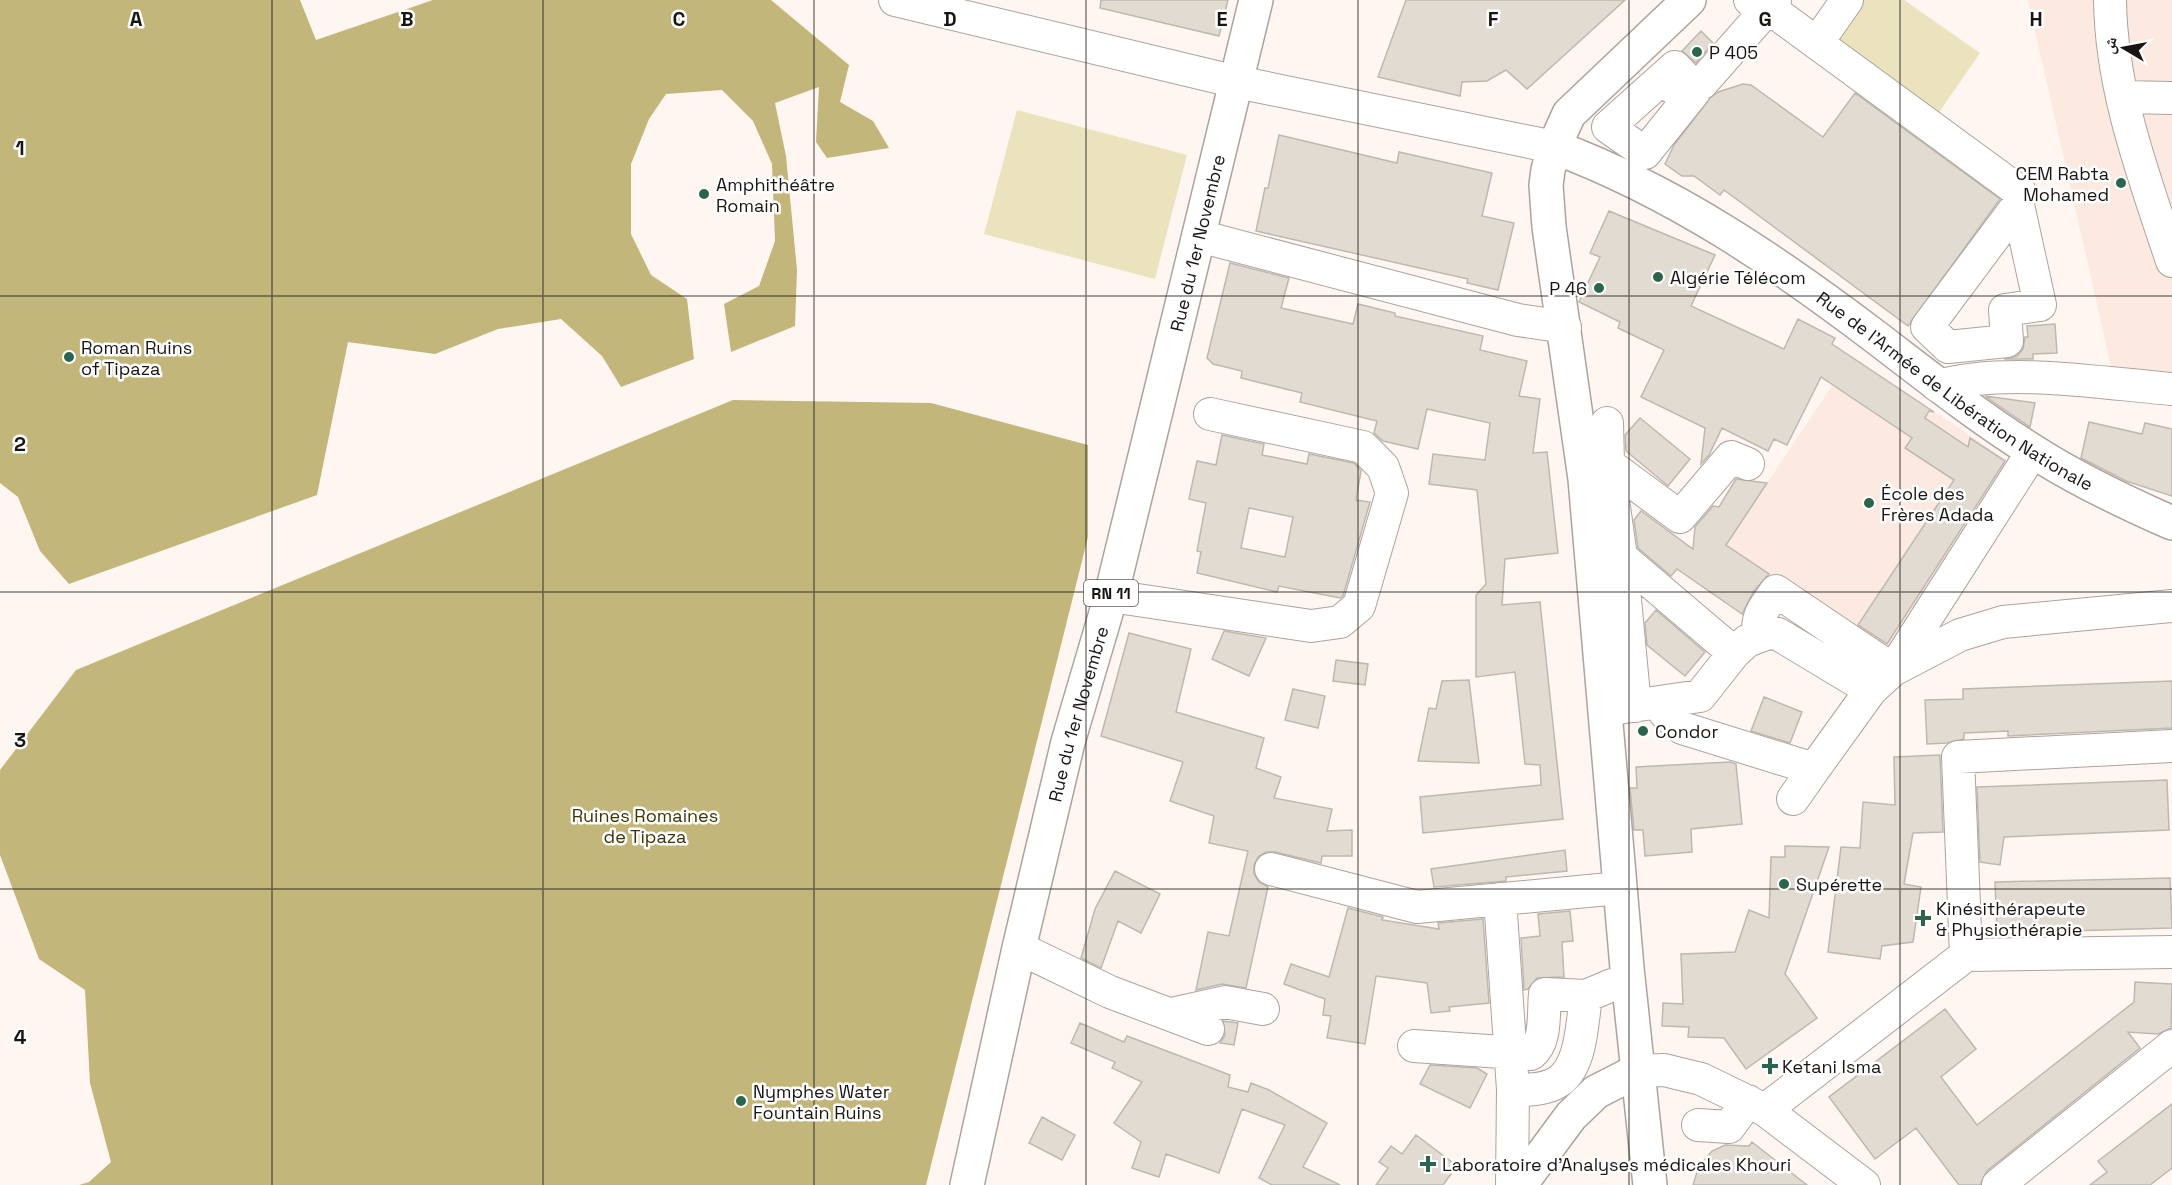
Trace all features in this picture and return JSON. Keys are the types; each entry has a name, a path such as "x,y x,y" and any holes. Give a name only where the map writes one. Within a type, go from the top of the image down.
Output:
{"main road":[{"name":"Rue du 1er Novembre","path":"967,1185 1019,948 1068,742 1110,596 1256,0"},
{"path":"1650,1185 1620,888 1634,706 1586,479 1546,185 1554,147 1569,114 1689,0"},
{"name":"Rue de l'Armée de Libération Nationale","path":"1554,147 1624,174 1710,222 1823,299 1938,386 2033,452 2117,499 2172,523"},
{"path":"1520,1185 1571,1116 1596,1092 1637,1071"}],"street":[{"path":"895,0 1237,82 1554,147"},
{"path":"1626,140 1674,87 1694,87 1702,83 1785,14 1822,0"},
{"path":"1785,14 1847,0"},
{"path":"2110,0 2112,43 2123,97 2144,176 2172,261"},
{"path":"1785,14 2020,192 2018,205 2040,305 2005,310 2007,341 1948,346 1927,327 2018,205"},
{"path":"2123,97 2172,98"},
{"path":"1199,236 1518,320 1565,327"},
{"path":"1938,386 1967,378 2076,380 2172,389"},
{"path":"1110,596 1311,626 1340,622 1359,606 1392,494 1383,467 1363,447 1210,414"},
{"path":"1607,423 1608,464 1621,557 1634,706"},
{"path":"1793,799 1882,680 2033,452"},
{"path":"1608,464 1680,517 1731,457 1748,464"},
{"path":"1621,557 1734,653"},
{"path":"1759,635 1758,617 1782,580 1882,680"},
{"path":"1882,680 1960,635 2002,622 2172,606"},
{"path":"1634,706 1700,696 1734,653 1759,635 1778,634 1882,680"},
{"path":"1634,706 1665,713 1682,728 1814,770"},
{"path":"1966,955 1958,757 2172,746"},
{"path":"1271,869 1417,907 1620,888"},
{"path":"1500,899 1513,1090 1512,1185"},
{"path":"1019,948 1110,992 1208,1029"},
{"path":"1698,1125 1729,1127 1966,955 2172,952"},
{"path":"1414,1046 1511,1052 1525,1056 1538,1049 1541,1040 1545,994 1586,996 1612,985 1629,984"},
{"path":"1513,1090 1541,1088 1564,1078 1576,1052 1586,996"},
{"path":"1171,1014 1225,1002 1263,1009"},
{"path":"1998,1185 2172,1046"},
{"path":"1637,1071 1664,1070 1701,1078 1756,1106 1864,1185"}],"shaded area":[{"path":"1859,0 1904,0 1980,53 1938,114 1831,40"},
{"name":"CEM Rabta Mohamed","path":"2028,0 2172,0 2172,372 2111,366"},
{"path":"1017,110 1187,155 1155,279 984,234"},
{"name":"École des Frères Adada","path":"1852,356 2011,463 1885,651 1774,577 1747,617 1699,585"}],"green space":[{"path":"0,0 300,0 316,40 433,0 771,0 849,65 840,102 873,121 889,148 827,158 816,142 819,87 775,103 786,156 797,270 795,326 731,352 724,304 759,286 775,241 772,164 753,121 722,90 666,94 649,119 631,164 631,234 651,275 687,299 694,359 621,387 602,356 561,319 498,329 435,354 348,342 317,495 69,584 40,551 18,497 0,483"},
{"name":"Ruines Romaines de Tipaza","path":"733,400 931,403 1088,445 1088,537 926,1185 79,1185 89,1182 111,1162 90,1083 85,990 39,959 0,855 0,770 76,670"}],"building":[{"path":"1101,0 1228,0 1219,36 1100,8"},
{"path":"1406,0 1625,0 1527,89 1506,70 1487,81 1462,82 1460,96 1378,77"},
{"path":"1701,31 1713,43 1696,63 1682,51"},
{"path":"1743,84 1751,85 1823,137 1855,93 2000,199 1908,326 1724,190 1720,195 1694,176 1682,176 1665,164 1674,145 1710,98 1718,92"},
{"path":"1279,135 1397,163 1399,152 1492,173 1482,216 1514,223 1498,290 1467,283 1468,279 1256,231"},
{"path":"1609,211 1715,255 1691,306 1784,349 1798,319 1835,338 1832,344 1934,412 1929,411 1925,418 1968,447 1970,438 2005,461 1887,644 1858,625 1954,480 1905,448 1912,438 1821,377 1787,445 1774,439 1768,451 1722,428 1709,455 1701,464 1705,428 1641,397 1664,350 1618,328 1620,322 1579,302 1600,257 1590,253"},
{"path":"1230,263 1289,278 1281,308 1353,324 1358,304 1395,313 1395,316 1483,336 1480,350 1527,361 1519,396 1540,399 1533,453 1547,452 1558,553 1505,559 1502,605 1540,602 1563,819 1423,833 1420,797 1541,785 1540,765 1525,764 1515,672 1476,677 1476,595 1486,584 1477,490 1429,484 1433,454 1485,460 1490,423 1427,409 1418,449 1383,441 1374,433 1377,421 1300,402 1302,393 1241,378 1242,371 1213,364 1207,358"},
{"path":"2055,324 2057,353 2033,354 2033,359 2004,359 2017,356 2023,349 2025,337 2028,337 2027,326"},
{"path":"1985,396 2035,403 2030,427 2002,408"},
{"path":"1640,418 1690,459 1668,486 1626,451 1625,435"},
{"path":"2089,422 2142,434 2145,423 2172,429 2172,496 2126,481 2081,458"},
{"path":"1222,435 1264,444 1262,455 1307,464 1309,454 1354,463 1361,471 1356,500 1370,502 1343,596 1340,598 1279,586 1277,592 1197,573 1201,552 1197,551 1206,503 1189,499 1197,461 1216,465","holes":["1249,508 1293,517 1285,557 1241,548"]},
{"path":"1736,479 1767,483 1726,545 1769,574 1754,591 1742,614 1677,569 1671,576 1638,548 1634,520 1641,511 1693,549 1695,527 1713,506 1719,507"},
{"path":"1656,610 1705,652 1685,676 1647,645 1645,623"},
{"path":"1224,631 1266,638 1249,676 1212,659"},
{"path":"1129,633 1191,649 1176,712 1264,738 1256,768 1281,777 1274,798 1332,809 1327,831 1352,830 1352,856 1322,856 1321,863 1275,852 1266,852 1258,857 1254,865 1254,874 1259,882 1268,887 1246,988 1222,984 1196,990 1208,932 1229,936 1248,851 1209,843 1214,816 1170,801 1183,762 1101,736"},
{"path":"1336,660 1368,664 1365,685 1333,681"},
{"path":"1469,680 1479,763 1418,761 1429,708 1436,709 1442,681"},
{"path":"2172,681 2172,728 2008,736 2008,731 1964,733 1964,739 1927,744 1925,700 1963,699 1963,689"},
{"path":"1293,689 1325,696 1318,728 1285,720"},
{"path":"1764,697 1802,712 1790,743 1751,731"},
{"path":"1940,755 1943,832 1913,833 1904,884 1921,887 1913,942 1882,946 1880,959 1828,952 1841,847 1860,848 1863,802 1895,805 1894,757"},
{"path":"1730,762 1736,764 1742,824 1691,829 1692,852 1645,856 1643,830 1634,830 1630,788 1637,788 1636,767"},
{"path":"2167,780 2169,830 2004,837 2000,865 1980,862 1977,787"},
{"path":"1785,846 1829,847 1785,974 1817,1018 1746,1069 1724,1038 1688,1037 1689,1027 1662,1026 1663,1003 1683,1004 1681,954 1735,952 1749,910 1769,918 1771,857 1785,857"},
{"path":"1565,850 1567,871 1506,877 1506,881 1434,887 1431,869"},
{"path":"1115,871 1160,894 1141,933 1118,921 1101,968 1081,958 1095,909"},
{"path":"2170,878 2172,928 1997,933 1995,882"},
{"path":"1348,908 1383,917 1382,920 1439,929 1438,923 1483,919 1489,1003 1449,1007 1450,1011 1431,1013 1427,983 1376,976 1365,1044 1327,1038 1331,1016 1323,1015 1325,999 1284,984 1291,964 1329,977"},
{"path":"1570,911 1573,941 1562,942 1564,977 1537,978 1528,989 1524,990 1521,938 1540,936 1538,914"},
{"path":"2135,982 2172,984 2171,1028 2158,1034 2128,1032 2140,1048 1987,1171 1980,1185 1959,1185 1916,1128 1875,1159 1829,1097 1945,1009 1976,1049 1941,1077 1977,1125 2134,1002"},
{"path":"1223,1021 1238,1023 1234,1045 1220,1043 1225,1035"},
{"path":"1080,1023 1124,1042 1127,1036 1230,1075 1228,1087 1248,1092 1251,1083 1269,1090 1327,1123 1303,1167 1340,1185 1272,1185 1259,1178 1285,1125 1242,1109 1219,1173 1166,1154 1159,1177 1132,1168 1141,1142 1114,1123 1142,1082 1112,1068 1115,1062 1071,1043"},
{"path":"1430,1065 1477,1068 1487,1074 1470,1108 1420,1084"},
{"path":"2172,1104 2172,1168 2150,1185 2090,1185 2107,1172 2098,1161"},
{"path":"1042,1117 1075,1135 1062,1160 1029,1143"},
{"path":"1416,1135 1457,1166 1443,1185 1376,1185 1388,1168 1379,1162 1391,1146 1402,1154"},
{"path":"1752,1142 1807,1185 1693,1185 1699,1166 1712,1151 1725,1145 1749,1146"}],"place":[{"name":"P 405","path":"1697,52"},
{"name":"CEM Rabta Mohamed","path":"2121,183"},
{"name":"Amphithéâtre Romain","path":"704,194"},
{"name":"Algérie Télécom","path":"1658,277"},
{"name":"P 46","path":"1599,288"},
{"name":"Roman Ruins of Tipaza","path":"69,357"},
{"name":"École des Frères Adada","path":"1869,503"},
{"name":"Condor","path":"1643,731"},
{"name":"Supérette","path":"1784,884"},
{"name":"Kinésithérapeute & Physiothérapie","path":"1923,918"},
{"name":"Ketani Isma","path":"1770,1066"},
{"name":"Nymphes Water Fountain Ruins","path":"741,1101"},
{"name":"Laboratoire d'Analyses médicales Khouri","path":"1428,1164"}]}
